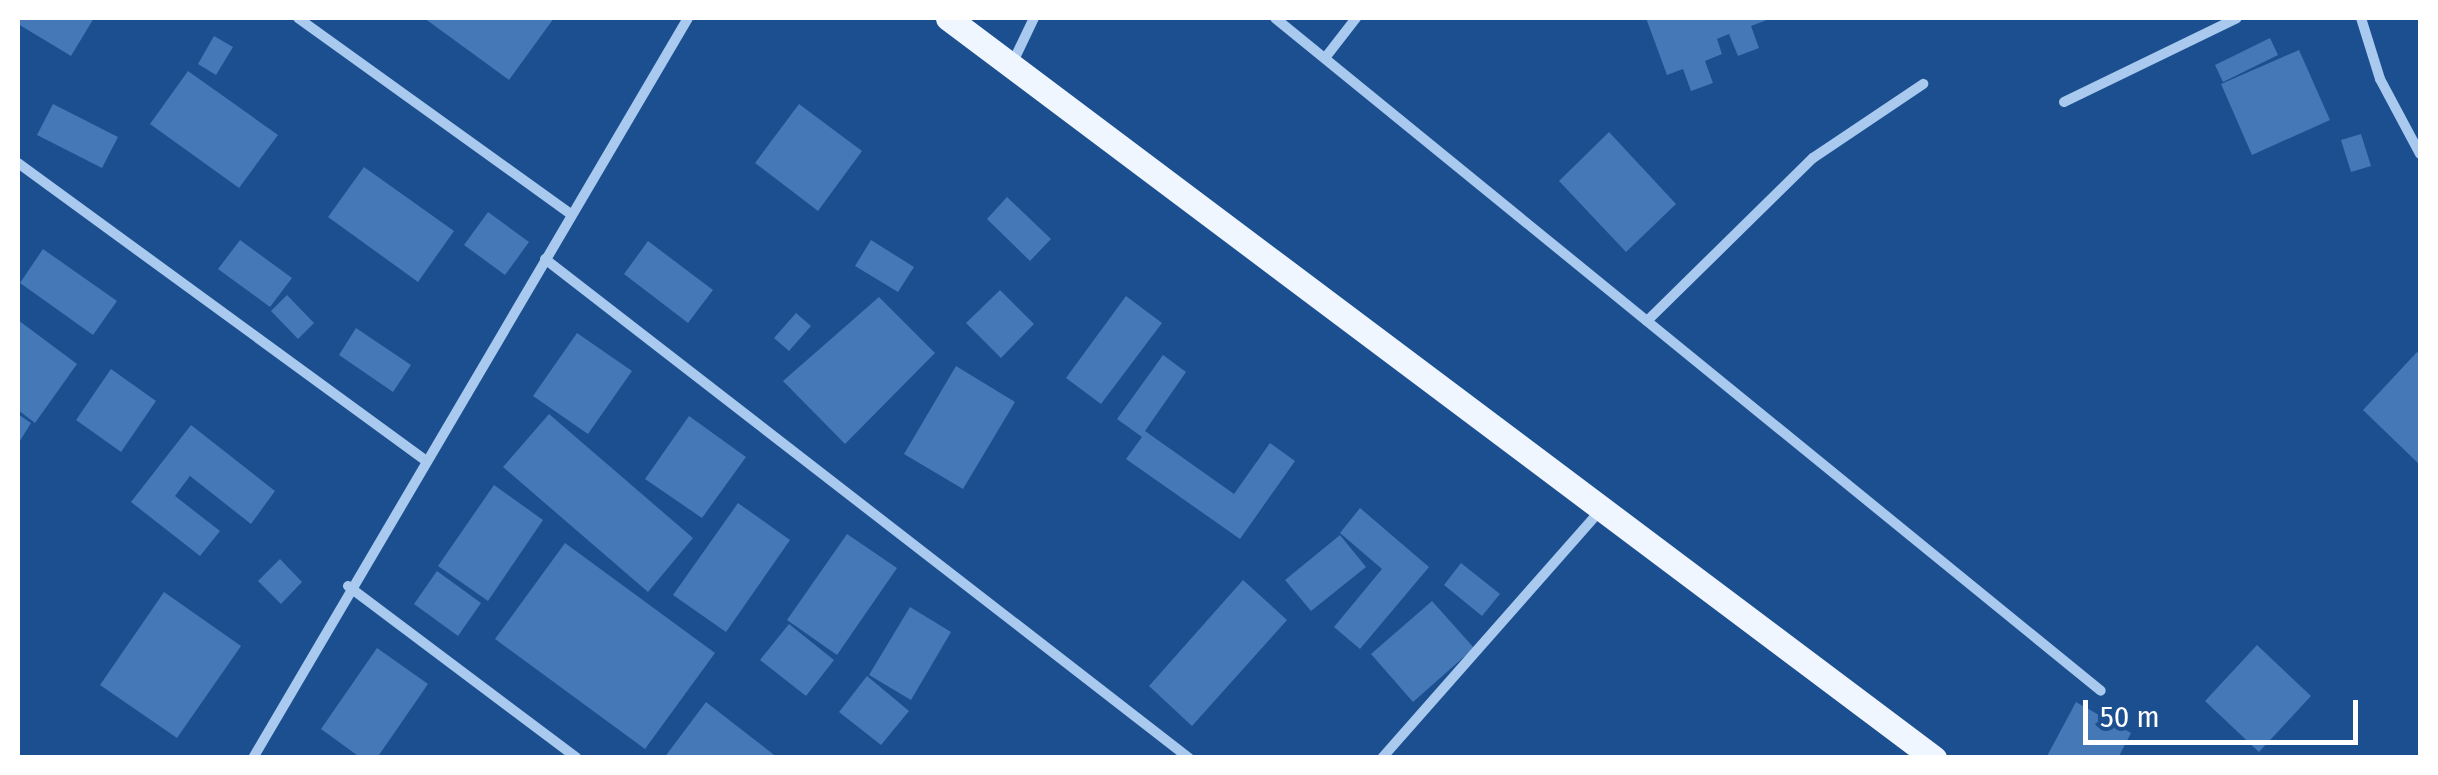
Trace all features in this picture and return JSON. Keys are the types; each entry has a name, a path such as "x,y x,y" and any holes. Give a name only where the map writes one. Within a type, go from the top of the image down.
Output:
{"main road":[{"path":"948,18 1934,758"}],"street":[{"path":"298,18 571,214"},
{"path":"253,758 348,586 688,18"},
{"path":"1011,66 1034,18"},
{"path":"1275,18 2101,691"},
{"path":"1325,58 1356,18"},
{"path":"2064,102 2237,18"},
{"path":"2361,18 2380,79 2420,154"},
{"path":"1647,320 1812,158 1923,84"},
{"path":"18,163 425,460"},
{"path":"546,259 1189,758"},
{"path":"1382,758 1604,507"},
{"path":"348,586 577,758"}],"building":[{"path":"18,18 94,18 71,56 18,24"},
{"path":"424,18 554,18 509,80"},
{"path":"1646,18 1772,18 1751,26 1759,48 1738,56 1729,34 1717,39 1722,54 1705,61 1713,83 1691,91 1683,69 1667,75"},
{"path":"214,36 233,47 216,75 198,64"},
{"path":"2270,38 2278,55 2223,82 2215,65"},
{"path":"2299,50 2330,120 2252,155 2221,84"},
{"path":"188,71 278,135 239,188 150,124"},
{"path":"53,104 118,137 102,168 37,135"},
{"path":"799,104 862,151 818,211 755,163"},
{"path":"1609,132 1676,204 1626,252 1559,181"},
{"path":"2361,134 2371,166 2351,172 2341,140"},
{"path":"364,167 454,231 418,282 328,217"},
{"path":"1007,197 1051,239 1030,261 987,219"},
{"path":"488,212 529,242 505,275 464,245"},
{"path":"240,240 292,278 270,307 218,269"},
{"path":"871,240 914,267 898,292 855,266"},
{"path":"648,241 713,290 688,323 624,274"},
{"path":"43,249 117,301 93,335 20,283"},
{"path":"1000,290 1034,324 1001,358 966,323"},
{"path":"287,295 314,323 298,339 271,311"},
{"path":"1126,296 1162,323 1101,404 1066,378"},
{"path":"879,297 935,353 845,444 783,381"},
{"path":"796,313 811,326 789,351 774,338"},
{"path":"18,320 77,364 35,423 18,410"},
{"path":"356,328 411,365 393,392 339,355"},
{"path":"577,333 632,371 588,434 533,396"},
{"path":"2417,352 2420,355 2420,465 2363,410"},
{"path":"1163,355 1186,372 1145,431 1234,494 1270,443 1295,461 1240,539 1126,459 1142,437 1117,419"},
{"path":"956,366 1015,402 963,489 904,454"},
{"path":"111,369 156,401 121,452 76,420"},
{"path":"18,414 31,423 18,444"},
{"path":"549,414 693,538 648,592 503,467"},
{"path":"689,416 746,457 702,518 645,479"},
{"path":"191,425 275,491 251,524 190,476 175,496 220,531 200,556 131,502"},
{"path":"494,485 543,520 488,601 438,566"},
{"path":"738,503 790,540 726,632 673,595"},
{"path":"1360,508 1429,567 1360,649 1334,627 1382,569 1340,533"},
{"path":"847,534 897,568 837,655 787,620"},
{"path":"1340,535 1366,567 1311,611 1285,580"},
{"path":"565,543 715,653 645,749 495,639"},
{"path":"280,559 302,582 281,604 258,581"},
{"path":"1461,563 1500,594 1482,616 1444,585"},
{"path":"437,571 481,603 458,636 414,604"},
{"path":"1243,580 1287,620 1192,726 1149,686"},
{"path":"164,592 241,646 177,738 100,685"},
{"path":"1432,601 1474,648 1413,702 1371,654"},
{"path":"910,607 951,632 911,700 869,675"},
{"path":"789,624 834,660 806,696 760,660"},
{"path":"2257,645 2311,696 2259,752 2205,701"},
{"path":"377,648 428,684 377,758 361,758 321,729"},
{"path":"867,676 909,711 881,745 839,712"},
{"path":"706,702 778,758 664,758"},
{"path":"2076,702 2131,733 2118,758 2046,758"}]}
